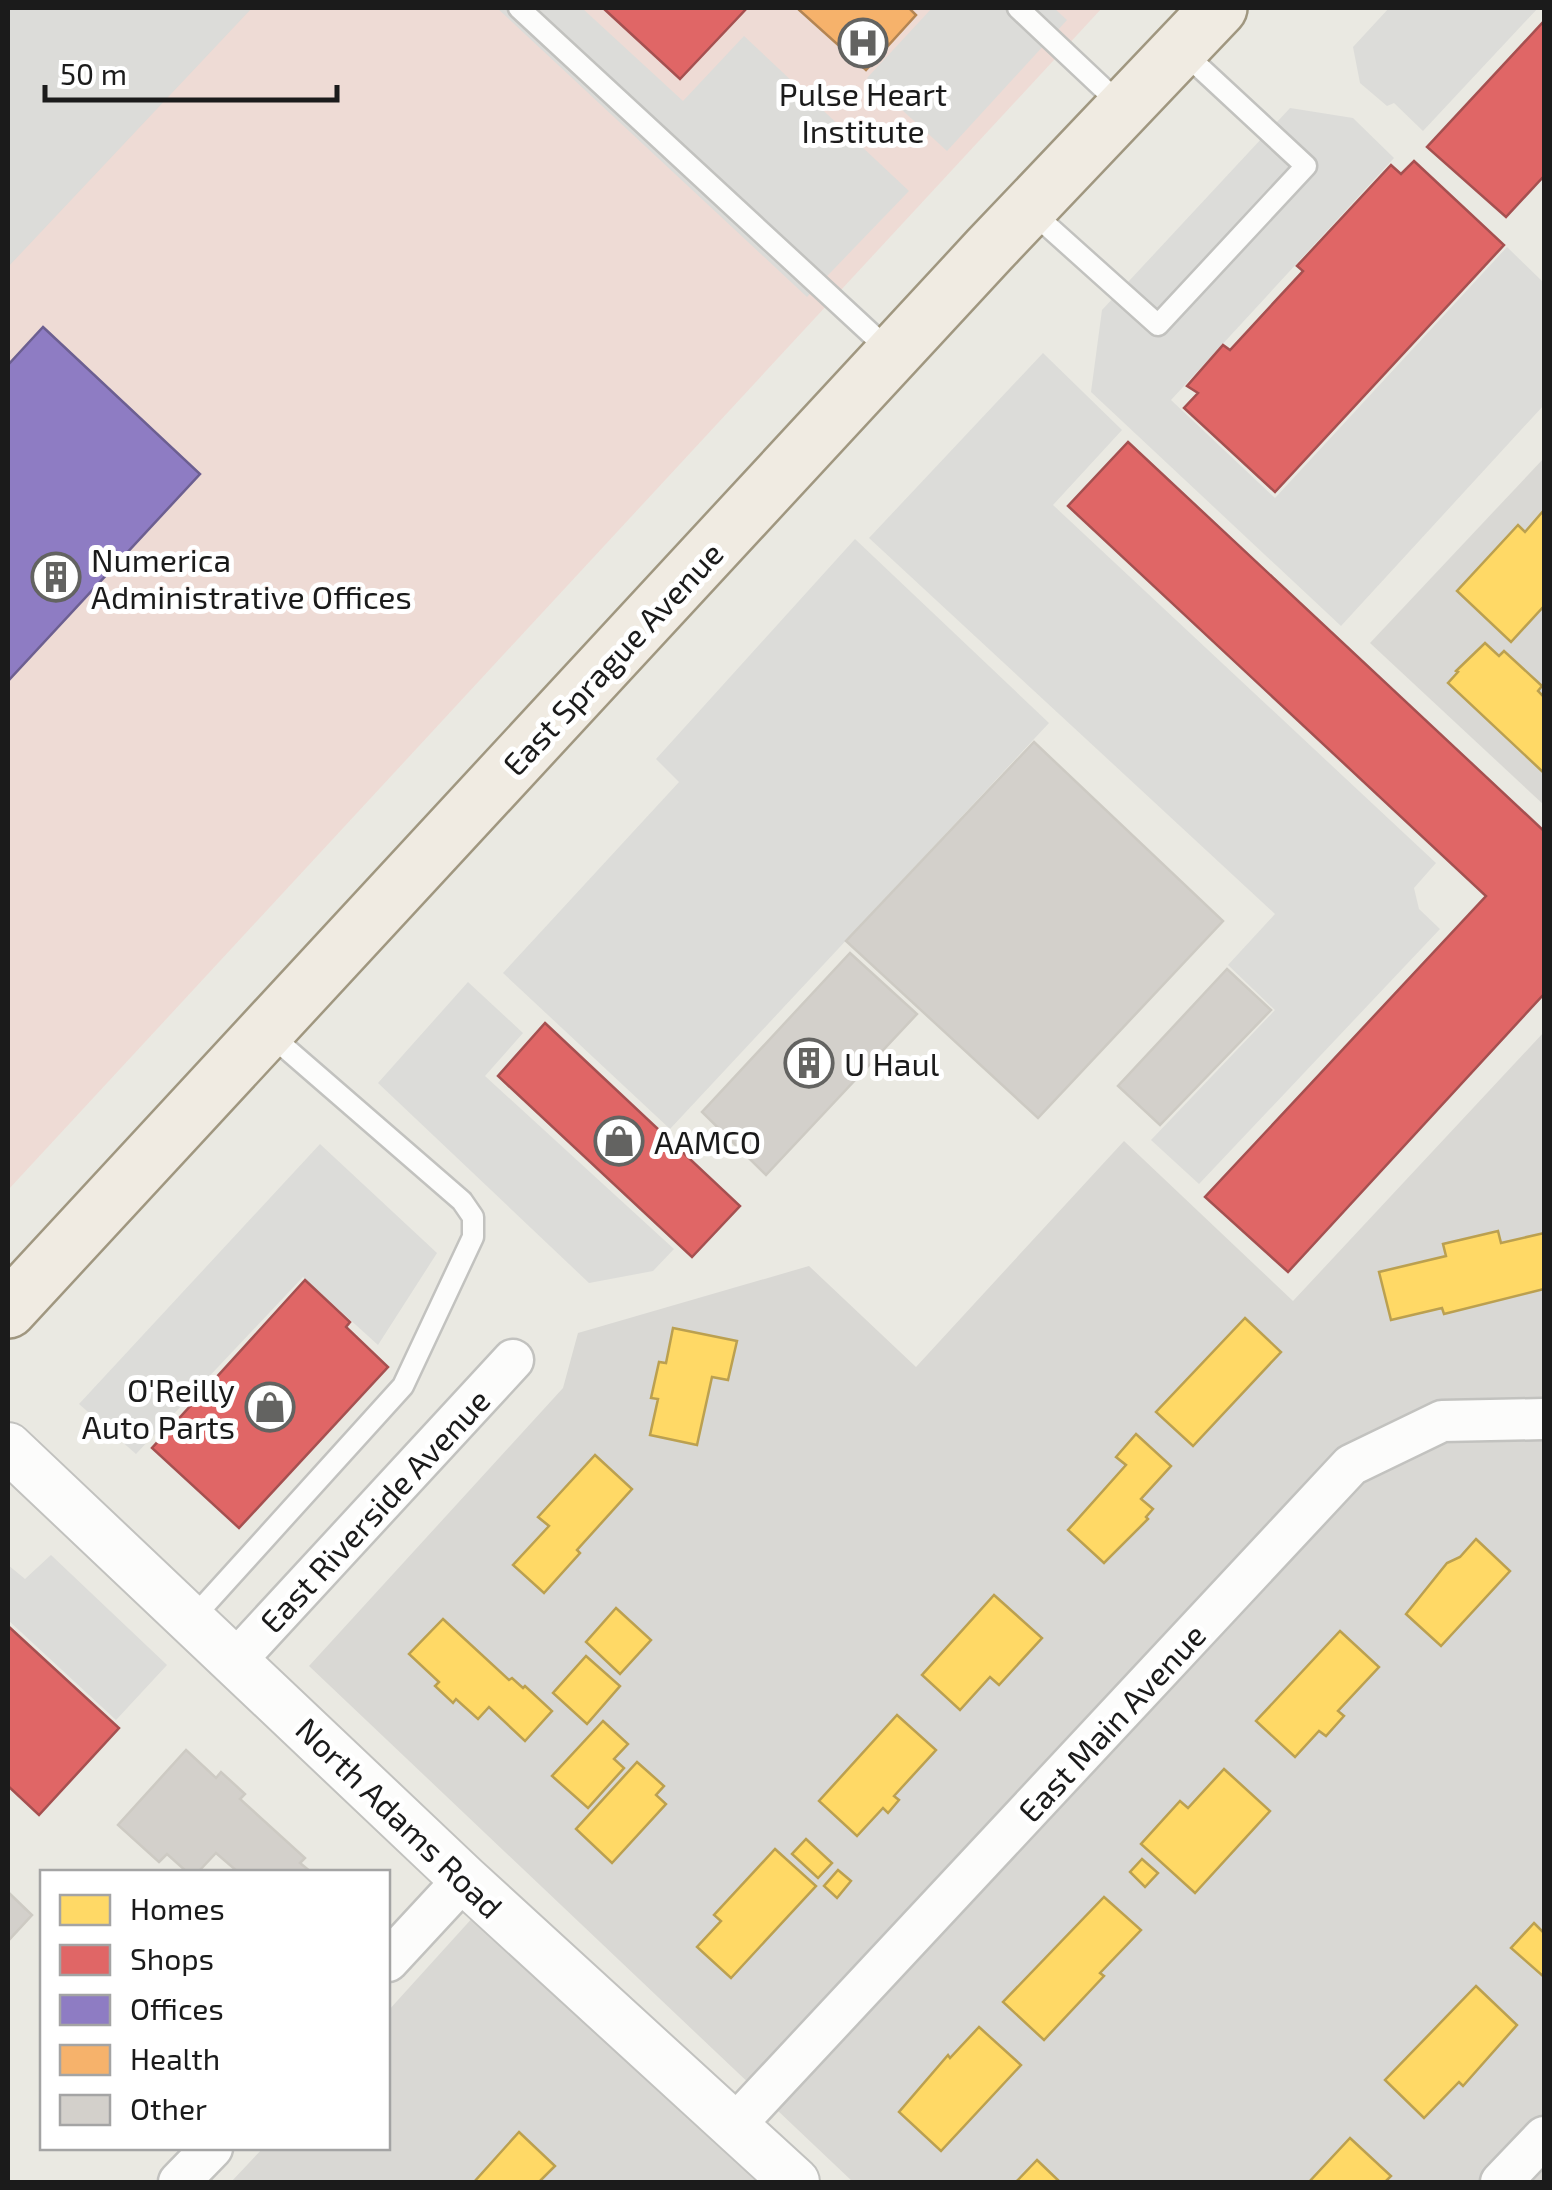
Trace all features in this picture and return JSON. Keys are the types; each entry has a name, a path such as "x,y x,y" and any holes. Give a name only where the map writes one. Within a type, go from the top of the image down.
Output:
{"main road":[{"name":"East Sprague Avenue","path":"8,1310 893,354 1220,8"}],"street":[{"name":"East Riverside Avenue","path":"236,1660 513,1360"},
{"name":"East Main Avenue","path":"733,2127 1351,1464 1442,1421 1544,1419"},
{"name":"North Adams Road","path":"8,1448 464,1879 795,2182"},
{"path":"390,1959 464,1879"},
{"path":"1500,2182 1544,2137"},
{"path":"179,2182 210,2150"}],"lane":[{"path":"519,8 893,354"},
{"path":"1018,8 1124,108"},
{"path":"1030,209 1158,326 1306,166 1180,49"},
{"path":"192,1620 403,1386 473,1237 473,1217 462,1201 266,1031"}],"shaded area":[{"path":"8,8 1102,8 8,1190"},
{"path":"8,8 252,8 8,267"},
{"path":"497,8 582,8 683,101 744,36 909,191 807,297"},
{"path":"932,8 1054,8 1067,20 947,151 867,78"},
{"path":"1389,8 1538,8 1423,131 1394,103 1387,106 1360,83 1353,47"},
{"path":"1290,108 1353,118 1394,158 1171,400 1275,498 1507,247 1544,283 1544,405 1341,626 1091,392 1102,310"},
{"path":"1043,353 1122,430 1053,505 1436,863 1414,888 1419,909 1440,929 1199,1184 1151,1140 1275,1010 1228,965 1275,914 869,538"},
{"path":"1544,458 1544,805 1370,643"},
{"path":"855,539 1049,723 670,1129 503,973 679,782 656,759"},
{"path":"468,982 523,1033 485,1076 674,1249 653,1271 589,1283 378,1083"},
{"path":"1544,1032 1544,2182 853,2182 309,1666 563,1388 578,1333 809,1266 916,1367 1124,1141 1293,1301"},
{"path":"320,1144 437,1253 378,1345 303,1277 136,1454 79,1404"},
{"path":"51,1555 167,1665 116,1720 8,1620 8,1565 25,1579"},
{"path":"475,1915 761,2182 231,2182 261,2150 390,2150 390,2009"}],"building: Homes":[{"path":"1544,510 1544,606 1511,642 1457,591 1518,525 1525,532"},
{"path":"1485,643 1499,656 1504,651 1542,686 1538,691 1544,697 1544,773 1448,683"},
{"path":"1498,1231 1501,1243 1544,1233 1544,1289 1444,1314 1442,1308 1391,1320 1379,1272 1446,1256 1443,1244"},
{"path":"1245,1318 1281,1352 1193,1446 1156,1412"},
{"path":"673,1328 737,1341 728,1380 712,1377 697,1445 650,1435 658,1399 651,1398 659,1362 666,1363"},
{"path":"1136,1434 1171,1466 1141,1499 1153,1509 1148,1519 1104,1563 1068,1530 1126,1465 1116,1457"},
{"path":"595,1455 632,1489 544,1593 513,1565 549,1526 538,1517"},
{"path":"1476,1539 1510,1571 1441,1646 1406,1614 1447,1563 1460,1557"},
{"path":"994,1595 1042,1638 999,1685 990,1677 960,1710 922,1675"},
{"path":"616,1608 651,1640 620,1674 586,1642"},
{"path":"443,1619 509,1680 525,1686 552,1711 525,1741 489,1707 478,1719 456,1699 453,1703 435,1686 439,1682 409,1654"},
{"path":"1340,1631 1379,1667 1338,1711 1344,1716 1326,1736 1319,1731 1295,1757 1256,1721"},
{"path":"586,1656 620,1686 587,1724 553,1693"},
{"path":"897,1715 936,1750 894,1796 899,1800 888,1813 883,1808 857,1836 819,1801"},
{"path":"603,1721 628,1744 614,1759 624,1768 588,1808 552,1776"},
{"path":"637,1762 664,1786 656,1795 666,1804 612,1863 576,1829"},
{"path":"1224,1769 1270,1811 1195,1893 1141,1844 1180,1801 1188,1808"},
{"path":"806,1839 832,1863 818,1878 792,1854"},
{"path":"775,1849 816,1886 731,1978 697,1947 721,1921 714,1915"},
{"path":"1142,1859 1158,1873 1145,1887 1130,1872"},
{"path":"838,1870 851,1881 837,1898 824,1886"},
{"path":"1104,1897 1141,1930 1044,2040 1003,2002"},
{"path":"1534,1923 1544,1933 1544,1977 1511,1948"},
{"path":"1476,1986 1517,2025 1463,2086 1459,2082 1424,2118 1385,2080"},
{"path":"979,2027 1021,2065 941,2151 899,2112 948,2055 950,2058"},
{"path":"519,2132 555,2166 539,2182 474,2182"},
{"path":"1350,2138 1391,2176 1385,2182 1309,2182"},
{"path":"1037,2160 1060,2182 1016,2182"}],"building: Shops":[{"path":"603,8 747,8 680,79"},
{"path":"1544,21 1544,176 1506,217 1427,147"},
{"path":"1414,161 1504,245 1275,492 1184,408 1198,393 1187,386 1223,345 1230,350 1303,271 1297,266 1391,165 1401,174"},
{"path":"1128,442 1544,831 1544,994 1288,1272 1205,1197 1486,896 1068,506"},
{"name":"AAMCO","path":"545,1023 740,1206 692,1257 498,1076"},
{"name":"O'Reilly Auto Parts","path":"305,1280 350,1322 346,1327 388,1367 239,1528 152,1448"},
{"path":"8,1626 119,1728 39,1815 8,1786"}],"building: Offices":[{"name":"Numerica Administrative Offices","path":"43,327 200,474 8,681 8,365"}],"building: Health":[{"name":"Pulse Heart Institute","path":"797,8 909,8 916,15 866,70"}],"building: Other":[{"path":"1034,742 1223,921 1038,1118 846,941"},
{"name":"U Haul","path":"850,953 917,1014 766,1175 702,1112"},
{"path":"1227,969 1271,1010 1160,1125 1118,1086"},
{"path":"186,1750 216,1778 221,1772 245,1794 240,1799 305,1858 300,1863 309,1870 236,1870 216,1853 200,1870 185,1870 167,1854 159,1862 118,1825"},
{"path":"8,1892 32,1915 8,1941"}],"place":[{"name":"Pulse Heart Institute","path":"863,43"},
{"name":"Numerica Administrative Offices","path":"56,577"},
{"name":"U Haul","path":"809,1063"},
{"name":"AAMCO","path":"619,1141"},
{"name":"O'Reilly Auto Parts","path":"270,1407"}]}
